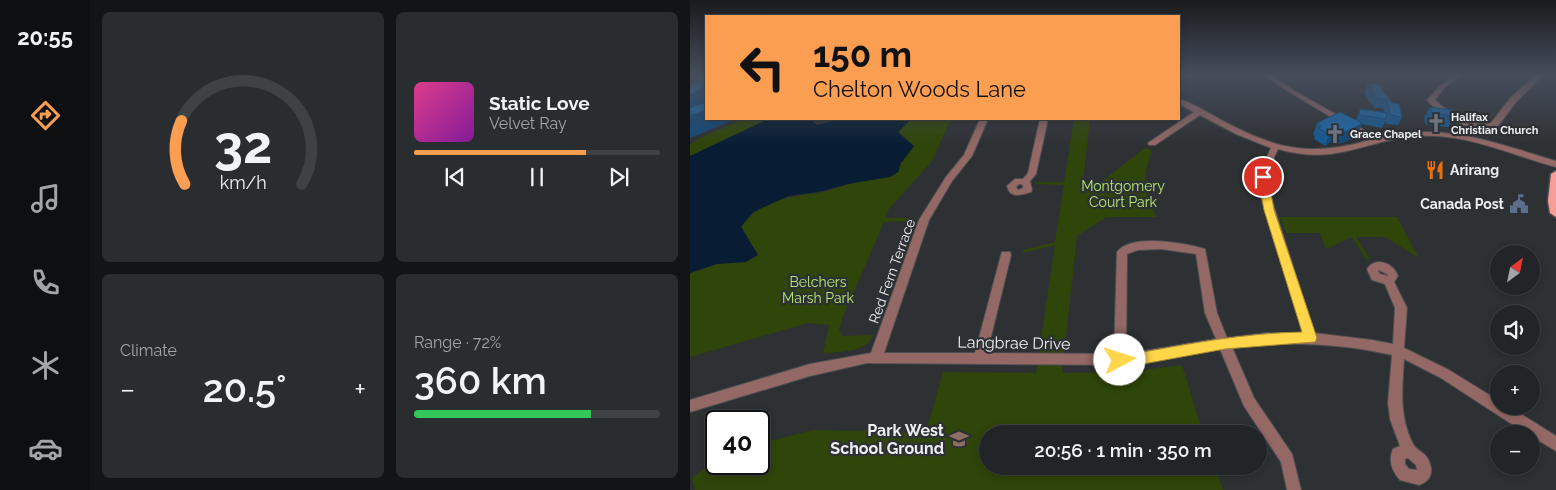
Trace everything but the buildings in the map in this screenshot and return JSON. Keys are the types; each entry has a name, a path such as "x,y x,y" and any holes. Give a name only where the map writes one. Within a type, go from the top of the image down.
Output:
{"main road":[{"path":"1556,174 1554,201 1556,212"}],"street":[{"path":"1303,98 1378,141"},
{"path":"1433,98 1431,100 1440,108 1464,122 1484,127 1494,125 1515,98"},
{"path":"1180,102 1246,137 1275,147 1306,152 1331,152 1357,148 1378,141 1415,134 1451,135 1556,164"},
{"path":"1152,143 1199,112"},
{"name":"Red Fern Terrace","path":"876,357 924,220 949,179 968,156 984,120"},
{"path":"1025,182 1032,174 1044,120"},
{"path":"1275,147 1263,177 1265,194 1310,338"},
{"path":"1120,360 1120,257 1126,248 1136,246 1190,247 1201,252 1211,313 1249,402 1287,459 1294,490"},
{"path":"980,358 1006,255"},
{"path":"1388,280 1401,308 1395,403 1397,419 1409,452"},
{"name":"Langbrae Drive","path":"690,406 810,370 876,357 1132,360 1225,343 1267,338 1310,338 1372,345 1399,352 1445,374 1556,444"}],"green space":[{"path":"741,120 766,120 690,156 690,145 698,139"},
{"name":"Belchers Marsh Park","path":"910,120 951,120 932,161 889,209 885,218 916,218 915,221 884,222 842,319 839,330 842,336 873,335 870,341 852,350 823,354 829,325 808,323 690,357 690,273 717,264 746,262 758,255 741,226 759,209 778,200 840,187 877,174 902,162 914,146 898,132"},
{"name":"Montgomery Court Park","path":"1074,120 1090,120 1083,182 1101,182 1145,148 1152,150 1147,168 1146,192 1157,217 1106,217 1077,236 1062,373 1125,372 1182,365 1200,425 979,425 979,475 1218,475 1223,490 695,490 692,478 705,468 705,475 770,475 770,441 813,430 926,432 943,372 1036,373 1055,245 1023,253 1023,250 1055,242 1064,185 1035,184 1036,182 1064,182"},
{"path":"1280,217 1397,217 1419,258 1385,237 1356,237 1370,259 1366,260 1352,237 1326,249 1320,233 1286,233"}],"water":[{"path":"766,120 811,120 817,125 833,120 910,120 898,132 914,146 901,163 898,172 890,177 789,196 753,212 741,227 758,255 746,262 717,264 690,273 690,156"}],"place":[{"name":"Halifax Christian Church","path":"1436,123"},
{"name":"Grace Chapel","path":"1335,134"},
{"name":"Arirang","path":"1435,170"},
{"name":"Canada Post","path":"1519,204"},
{"name":"Park West School Ground","path":"959,439"}],"route":[{"path":"1120,360 1132,360 1225,343 1267,338 1310,338 1283,246 1269,210 1263,177"}]}
